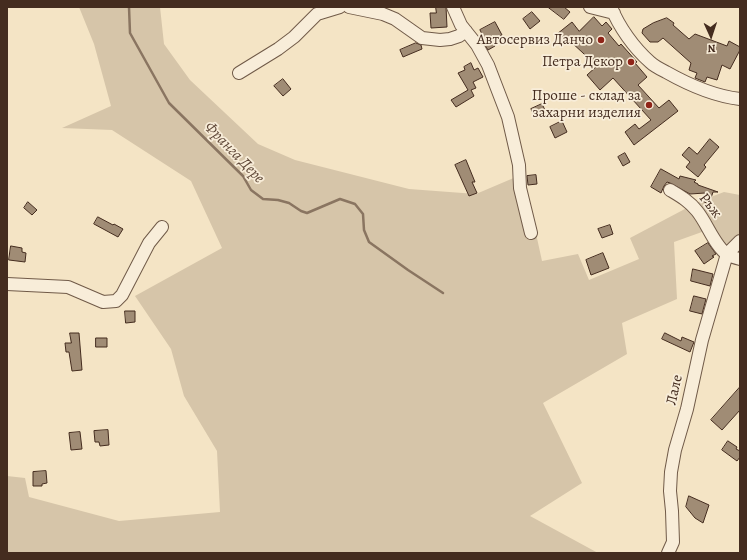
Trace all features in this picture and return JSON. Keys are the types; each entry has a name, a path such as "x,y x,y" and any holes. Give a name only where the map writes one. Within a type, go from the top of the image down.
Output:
{"street":[{"path":"239,73 278,50 294,37 317,14 340,7"},
{"path":"349,7 383,14 395,19 422,38 440,40 459,36 466,31"},
{"path":"453,7 461,25 477,45 488,65 508,117 519,165 520,188 530,233"},
{"path":"590,7 612,10 625,33 651,63 677,78 704,90 730,98 740,99"},
{"name":"Ръж","path":"670,190 687,201 696,210 706,223 720,248 728,254 740,259"},
{"path":"7,284 68,287 103,302 116,301 122,296 149,243 162,227"},
{"name":"Лале","path":"668,553 673,542 670,492 671,472 675,454 687,409 702,340 728,254 740,241"}],"shaded area":[{"path":"79,7 160,7 164,44 190,80 258,144 295,160 409,189 476,194 523,174 542,261 578,254 589,280 639,259 630,238 700,201 724,192 740,195 740,234 726,247 713,228 674,242 677,299 622,323 627,354 543,403 582,483 530,516 598,553 7,553 7,476 25,478 29,497 119,521 220,512 217,451 184,396 171,349 135,296 222,248 191,181 112,130 62,128 111,106 94,44"}],"building":[{"path":"436,7 446,7 447,27 431,28 430,13 436,13"},
{"path":"548,7 564,7 570,12 564,19"},
{"path":"532,12 540,21 530,29 523,19"},
{"path":"594,17 602,26 606,22 612,29 608,33 619,46 621,44 637,62 635,63 647,77 638,85 659,108 669,100 678,111 634,145 625,132 635,124 639,129 651,120 613,78 600,90 587,75 597,66 570,41 566,45 557,34 572,22 579,31"},
{"path":"667,18 674,23 673,25 689,39 695,34 727,46 729,41 740,47 740,50 730,69 722,65 717,80 707,77 705,82 695,78 697,73 689,70 691,63 663,38 658,42 650,42 642,33 643,29 653,23"},
{"path":"495,22 502,35 492,41 495,46 488,50 479,36 482,34 480,30"},
{"path":"416,43 421,45 422,49 403,57 400,50"},
{"path":"471,63 474,70 478,68 483,77 473,82 476,88 471,90 474,96 456,107 451,100 468,90 458,73 465,70 464,67"},
{"path":"283,79 291,89 283,96 274,86"},
{"path":"542,104 546,112 535,117 531,109"},
{"path":"562,121 567,132 555,138 550,127"},
{"path":"710,139 719,147 704,165 706,167 698,177 686,167 690,162 682,155 689,147 697,154"},
{"path":"625,153 630,162 623,166 618,157"},
{"path":"466,160 475,182 472,182 477,193 469,196 455,165"},
{"path":"661,169 679,179 680,176 696,180 694,182 698,185 718,192 713,192 709,204 702,201 705,193 690,194 667,182 661,193 651,187"},
{"path":"536,175 537,184 528,185 527,176"},
{"path":"28,202 37,210 32,215 24,208"},
{"path":"98,217 123,229 118,237 94,224"},
{"path":"610,225 613,234 602,238 598,229"},
{"path":"708,243 716,254 704,264 695,251"},
{"path":"11,246 22,248 22,252 26,253 25,262 9,260"},
{"path":"603,253 609,268 591,275 586,260"},
{"path":"693,269 713,274 710,286 691,281"},
{"path":"694,296 706,299 702,314 690,311"},
{"path":"125,311 135,311 135,322 126,323"},
{"path":"70,333 79,333 82,370 72,371 69,352 66,352 65,343 71,343"},
{"path":"665,333 681,341 682,337 694,342 690,352 662,339"},
{"path":"96,338 107,338 107,347 96,347"},
{"path":"740,387 740,410 722,430 711,420"},
{"path":"108,430 109,445 100,446 99,442 95,442 94,431"},
{"path":"80,432 82,449 71,450 69,433"},
{"path":"728,441 740,451 740,457 737,461 722,450"},
{"path":"46,471 47,483 42,484 42,486 33,486 33,472"},
{"path":"689,496 709,505 703,523 695,518 686,507"}],"waterway":[{"name":"Франга Дере","path":"129,7 130,33 169,103 243,176 251,190 263,199 278,200 289,203 307,213 340,199 355,204 363,214 364,230 369,242 443,293"}],"place":[{"name":"Автосервиз Данчо","path":"601,40"},
{"name":"Петра Декор","path":"631,62"},
{"name":"Проше - склад за захарни изделия","path":"649,105"}]}
